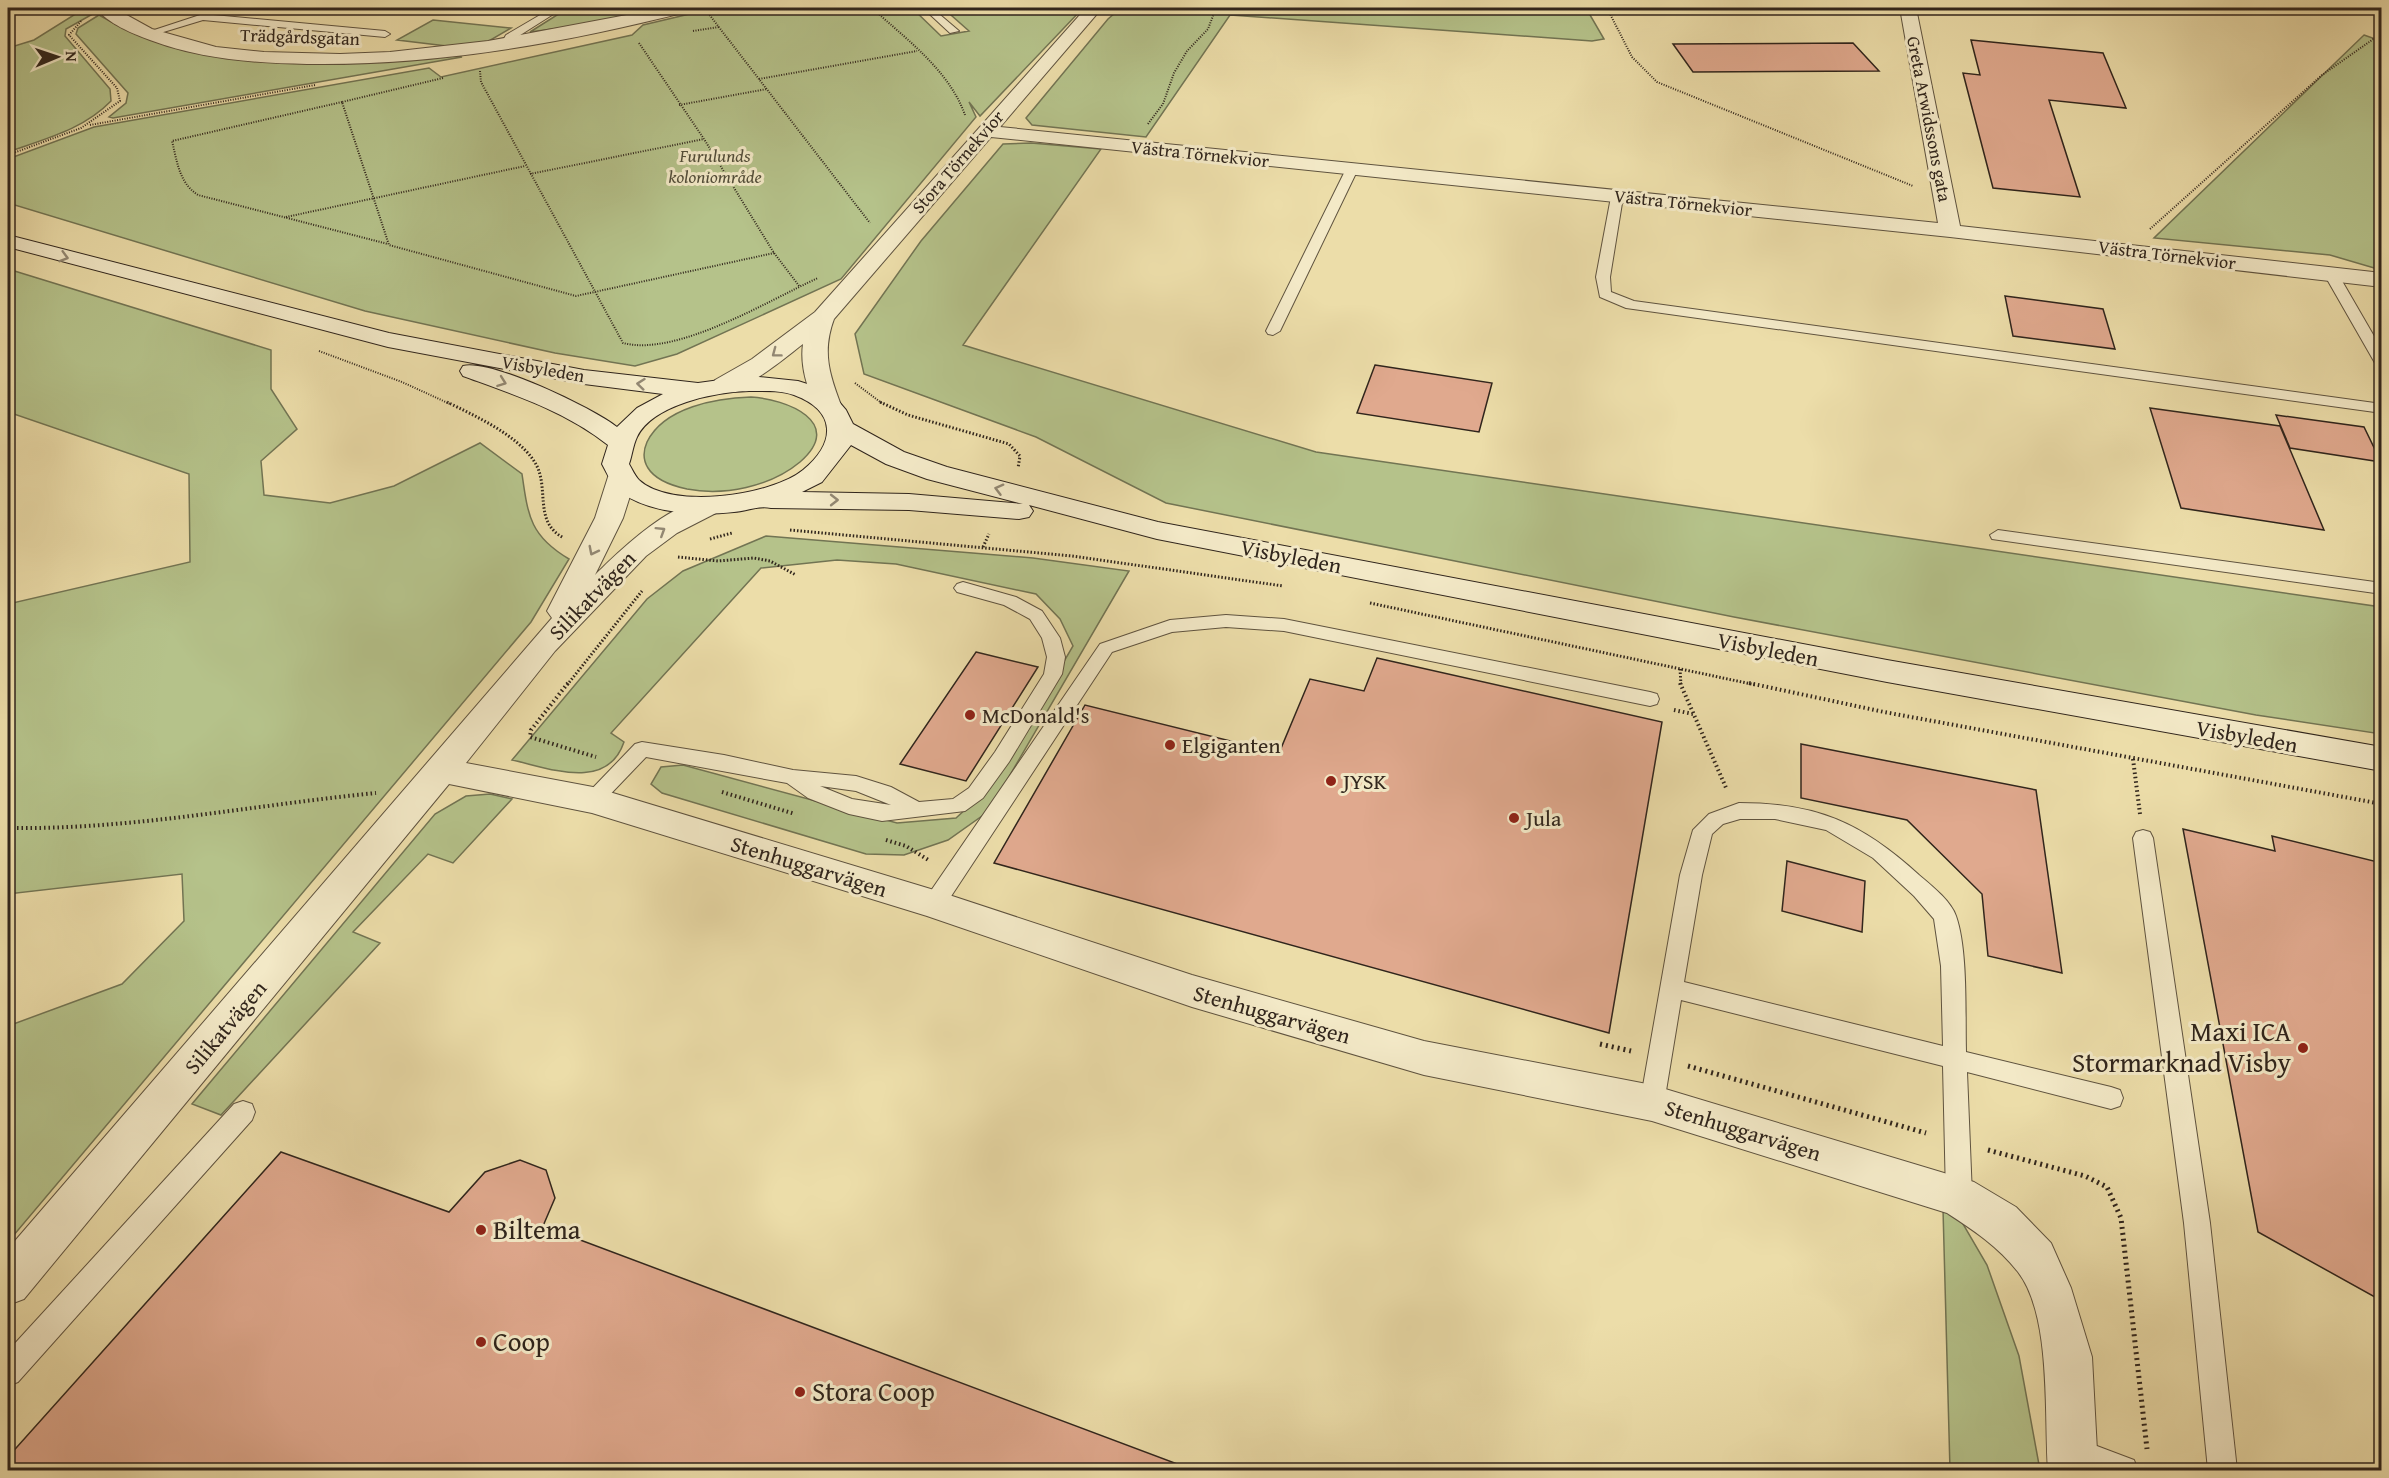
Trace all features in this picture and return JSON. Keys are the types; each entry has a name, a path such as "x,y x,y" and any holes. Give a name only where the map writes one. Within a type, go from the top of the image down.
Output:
{"street":[{"name":"Trädgårdsgatan","path":"104,8 147,34 206,51 273,58 381,58 505,46 684,8"},
{"name":"Stora Törnekvior","path":"823,317 1094,8"},
{"name":"Greta Arwidssons gata","path":"1908,8 1950,231"},
{"name":"Västra Törnekvior","path":"985,130 1950,231 2382,280"},
{"name":"Visbyleden","path":"31,225 293,314"},
{"name":"Visbyleden","path":"8,241 388,340 584,376 712,388 761,383 784,386 814,395 834,416 895,458 938,473 1157,530"},
{"path":"823,317 813,341 813,359 834,416 838,446 825,465 788,489 755,500 706,507 678,505 654,499 635,489 622,477 616,460 620,442 634,424 650,412 712,388 761,364 823,317"},
{"name":"Visbyleden","path":"388,340 570,407 602,426 620,442"},
{"name":"Silikatvägen","path":"544,644 596,545 622,477"},
{"name":"Visbyleden","path":"755,500 909,502 1030,513 1157,530 1887,671 2382,759"},
{"name":"Silikatvägen","path":"544,644 636,550 667,527 706,507"},
{"path":"434,779 544,644"},
{"name":"Silikatvägen","path":"8,1283 434,779"},
{"name":"Stenhuggarvägen","path":"434,779 593,800 933,904 1192,991 1424,1058 1652,1103 1959,1196 2000,1222 2035,1258 2055,1304 2068,1357 2072,1461"}],"lane":[{"path":"505,46 510,37 558,8"},
{"path":"927,8 954,31"},
{"path":"147,34 203,17 385,34"},
{"path":"1273,331 1352,169"},
{"path":"1617,197 1603,277 1605,294 1631,305 2382,409"},
{"path":"2331,274 2382,363"},
{"path":"1998,535 2382,589"},
{"path":"593,800 642,749 724,762 793,777 860,782 887,792 914,809 940,810 958,806 976,793 1002,757 1053,674 1056,657 1051,638 1036,615 1010,601 963,588"},
{"path":"933,904 1106,648 1170,626 1226,621 1284,625 1650,699"},
{"path":"1652,1103 1691,875 1703,830 1716,819 1739,811 1774,811 1832,824 1880,852 1922,890 1945,916 1952,966 1959,1196"},
{"path":"2143,838 2197,1223 2223,1470"},
{"path":"1670,988 2111,1098"},
{"path":"8,1372 243,1112"},
{"path":"2072,1461 2124,1470"}],"path":[{"path":"8,155 90,125 120,101 117,88 69,35 83,19 104,8"},
{"path":"704,8 873,228"},
{"path":"872,8 918,51 957,97 964,109 966,121"},
{"path":"1131,147 1164,104 1174,73 1187,51 1208,29 1216,8"},
{"path":"1607,8 1630,58 1638,68 1657,82 1945,200"},
{"path":"2145,234 2322,75 2382,33"},
{"path":"636,39 704,140 774,253 800,287"},
{"path":"480,50 481,82 593,292 623,343 635,346 668,344 697,334 826,274"},
{"path":"759,79 918,51"},
{"path":"479,70 172,141 187,190 198,195 576,296 774,253"},
{"path":"679,105 767,89"},
{"path":"342,102 389,245"},
{"path":"530,174 704,140"},
{"path":"283,217 525,166"},
{"path":"311,348 373,370 465,412 514,443 534,460 542,477 544,513 549,528 560,537 596,545"},
{"path":"849,377 861,390 903,413 1009,444 1020,456 1016,475"},
{"path":"636,550 718,561 754,558 770,561 796,575"},
{"path":"1680,669 1679,680 1726,788 1739,811"},
{"path":"2133,759 2143,838"},
{"path":"8,828 41,830 126,825 338,796 434,779"}],"green space":[{"path":"85,8 98,11 66,29 65,36 110,89 111,101 76,126 8,152 8,48 34,40"},
{"path":"568,8 619,13 675,8 634,18 530,32"},
{"name":"Furulunds koloniområde","path":"715,8 912,8 941,36 969,31 943,8 1083,8 980,116 969,102 976,117 841,279 677,354 635,366 555,353 365,311 8,203 8,159 94,127 429,68 441,77 632,35 643,25"},
{"path":"1121,8 1586,8 1604,39 1592,41 1230,15 1146,137 1032,125 1026,118 1108,19"},
{"path":"99,15 130,31 163,43 231,58 336,63 380,62 445,56 462,57 113,118 109,117 126,103 128,93 76,34 78,28"},
{"path":"433,20 511,28 482,45 455,47 397,40"},
{"path":"2364,35 2381,41 2381,270 2330,255 2154,238"},
{"path":"1031,143 1101,149 963,345 1316,452 2381,607 2381,734 2256,715 1734,617 1166,503 1036,437 864,374 855,334 921,241 1003,144"},
{"path":"8,269 271,350 271,389 297,429 261,461 264,495 330,503 394,486 480,443 522,474 526,502 533,524 546,542 569,559 531,622 8,1242 8,1026 122,984 184,921 182,874 8,894 8,604 190,562 189,474 8,412"},
{"path":"751,397 780,402 794,408 806,415 814,424 817,435 813,448 800,462 775,478 746,488 731,490 687,489 660,480 651,473 644,459 644,452 655,430 666,420 708,402"},
{"path":"766,536 1033,558 1129,571 989,811 948,840 904,855 866,854 662,793 651,784 661,767 683,765 897,823 956,818 992,785 1073,646 1060,619 1036,594 896,564 837,560 761,568 611,733 624,742 616,757 605,767 591,772 576,773 512,760 647,599 683,571"},
{"path":"490,794 512,799 453,863 428,854 353,932 380,943 221,1115 192,1104 435,814 466,796"},
{"path":"1943,1209 1959,1217 1987,1265 2019,1356 2040,1470 1950,1470"}],"building":[{"path":"1971,40 2103,53 2126,108 2049,100 2080,197 1993,188 1963,73 1980,75"},
{"path":"1853,43 1879,71 1693,72 1673,44"},
{"path":"2005,296 2103,309 2115,349 2013,336"},
{"path":"1375,365 1492,383 1479,432 1357,413"},
{"path":"2150,408 2280,426 2324,530 2181,508"},
{"path":"2276,415 2364,427 2381,462 2290,448"},
{"name":"McDonald's","path":"976,652 1038,667 966,781 900,764"},
{"path":"1377,658 1662,722 1609,1033 994,863 1085,705 1279,753 1310,679 1364,691"},
{"path":"1801,744 2036,790 2062,973 1988,956 1982,894 1907,820 1801,798"},
{"name":"Maxi ICA Stormarknad Visby","path":"2183,829 2275,851 2272,836 2382,863 2382,1301 2258,1232"},
{"path":"1787,861 1865,881 1862,932 1782,911"},
{"name":"Coop","path":"281,1152 449,1212 485,1172 520,1160 546,1170 555,1198 543,1226 1188,1468 1188,1470 8,1470 8,1457"}],"place":[{"name":"McDonald's","path":"970,715"},
{"name":"Elgiganten","path":"1170,745"},
{"name":"JYSK","path":"1331,781"},
{"name":"Jula","path":"1514,818"},
{"name":"Maxi ICA Stormarknad Visby","path":"2303,1048"},
{"name":"Biltema","path":"481,1230"},
{"name":"Coop","path":"481,1342"},
{"name":"Stora Coop","path":"800,1392"}]}
